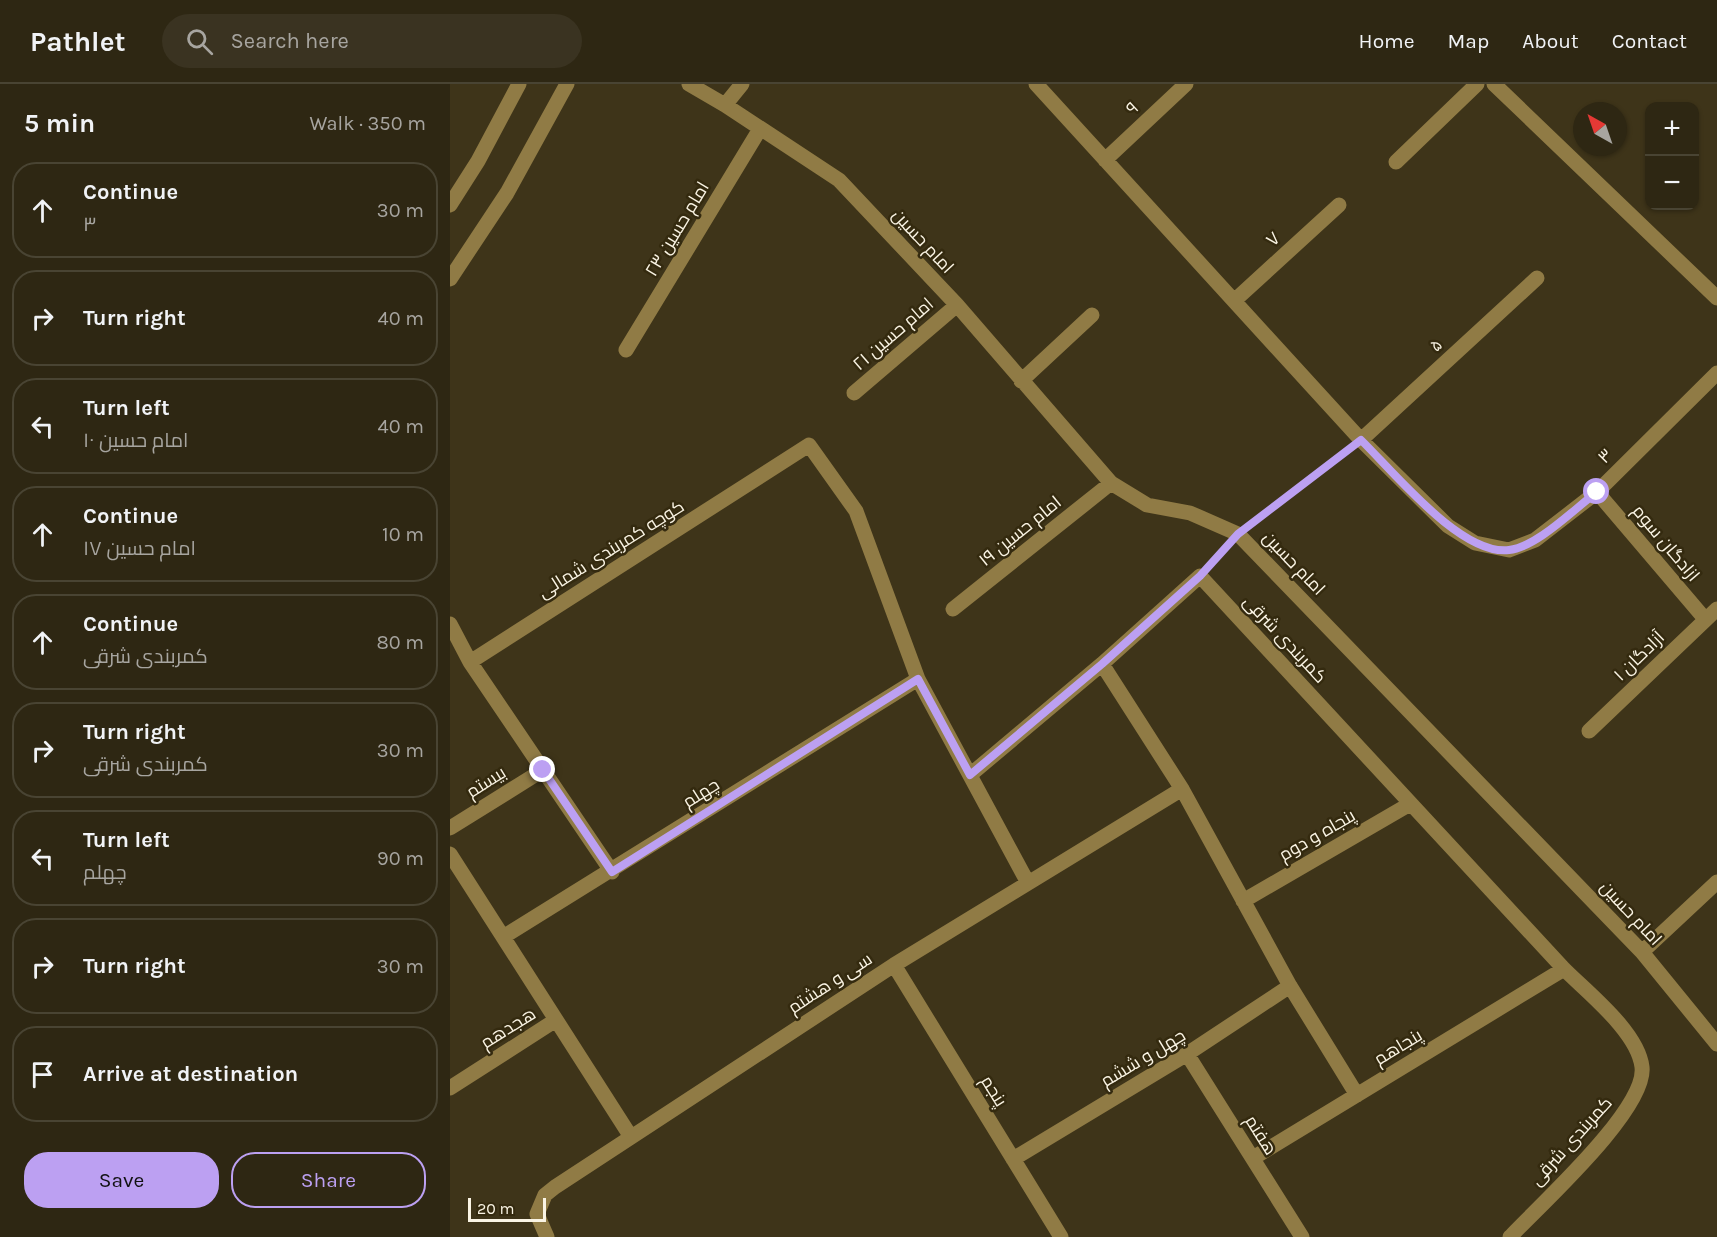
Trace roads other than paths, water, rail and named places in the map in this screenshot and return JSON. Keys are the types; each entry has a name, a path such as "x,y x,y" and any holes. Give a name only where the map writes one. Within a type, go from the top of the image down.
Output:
{"street":[{"path":"450,205 478,161 519,84"},
{"path":"450,279 507,193 567,84"},
{"name":"امام حسین","path":"689,84 725,105 838,180 957,305 1111,483 1147,505 1190,513 1238,534 1642,952 1717,1044"},
{"path":"725,105 742,84"},
{"path":"1036,84 1361,440"},
{"name":"۹","path":"1105,160 1186,84"},
{"path":"1396,162 1477,84"},
{"path":"1494,84 1717,298"},
{"name":"امام حسین ۲۳","path":"626,350 760,129"},
{"name":"۷","path":"1234,301 1339,205"},
{"name":"۵","path":"1361,440 1537,278"},
{"name":"امام حسین ۲۱","path":"854,393 957,305"},
{"path":"1021,381 1092,315"},
{"name":"۳","path":"1361,440 1448,526 1475,543 1509,550 1535,540 1597,492 1717,373"},
{"name":"کوچه کمربندی شمالی","path":"470,662 809,445 856,511 918,679"},
{"name":"امام حسین ۱۹","path":"953,609 1111,483"},
{"name":"ازادگان سوم","path":"1597,492 1705,619"},
{"name":"کمربندی شرقی","path":"1102,664 1200,576 1563,969 1624,1029 1642,1068 1640,1089 1621,1120 1510,1237"},
{"name":"آزادگان ۱","path":"1589,731 1717,609"},
{"path":"450,624 470,662 612,872"},
{"path":"970,775 1102,664 1182,789 1290,986 1357,1095"},
{"path":"918,679 1028,883"},
{"name":"چهلم","path":"503,937 612,872 918,679"},
{"name":"بیستم","path":"450,828 543,770"},
{"name":"سی و هشتم","path":"548,1237 537,1215 545,1195 894,965 1182,789"},
{"name":"پنجاه و دوم","path":"1243,901 1410,804"},
{"path":"450,855 631,1137"},
{"path":"1642,952 1717,882"},
{"name":"پنجم","path":"894,965 1061,1237"},
{"name":"پنجاهم","path":"1253,1158 1563,969"},
{"name":"چهل و ششم","path":"1013,1159 1187,1054 1290,986"},
{"name":"هجدهم","path":"450,1088 556,1020"},
{"name":"هفتم","path":"1187,1054 1302,1237"}]}
